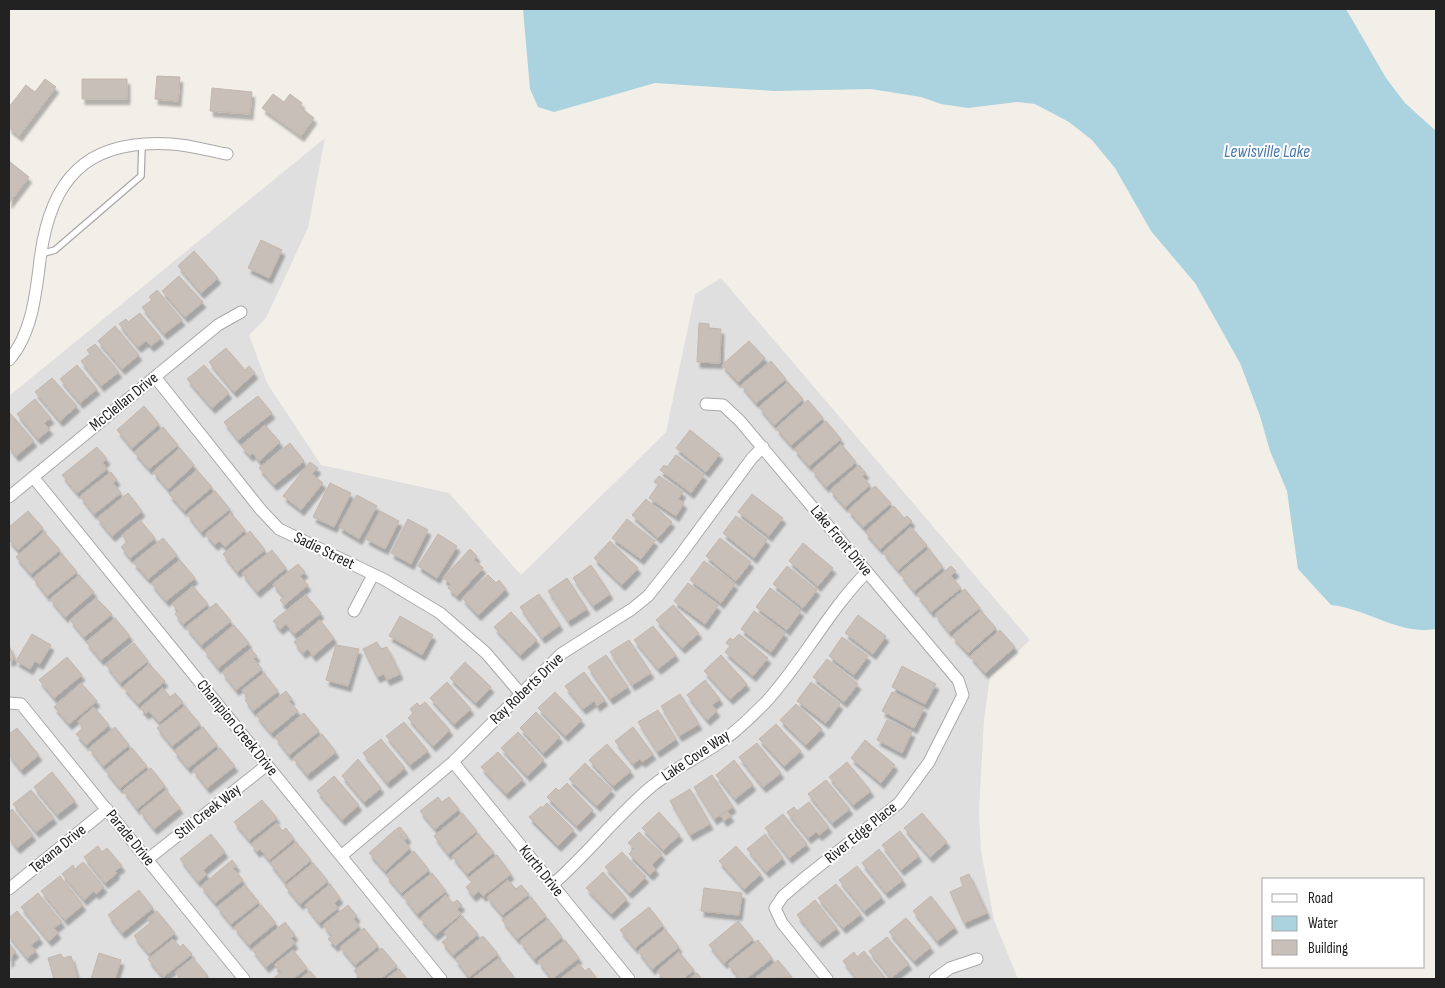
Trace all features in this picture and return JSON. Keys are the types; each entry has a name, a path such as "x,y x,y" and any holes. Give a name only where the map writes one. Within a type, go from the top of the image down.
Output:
{"street":[{"path":"9,360 28,324 35,301 44,231 59,191 73,173 90,159 120,146 172,144 227,154"},
{"name":"McClellan Drive","path":"9,497 218,325 241,312"},
{"name":"Sadie Street","path":"155,377 261,510 280,529 373,575 440,613 486,653 521,694"},
{"name":"Lake Front Drive","path":"706,404 723,405 740,421 958,680 963,694"},
{"name":"Ray Roberts Drive","path":"341,856 453,762 561,654 632,609 648,596 762,447"},
{"name":"Champion Creek Drive","path":"33,477 441,979"},
{"name":"Lake Cove Way","path":"552,885 650,788 675,769 726,738 763,705 792,673 851,588 867,572"},
{"path":"354,611 373,575"},
{"name":"River Edge Place","path":"828,979 782,923 775,908 789,891 899,803 929,762 963,694"},
{"name":"Parade Drive","path":"11,703 21,704 244,979"},
{"name":"Kurth Drive","path":"453,762 629,979"},
{"name":"Still Creek Way","path":"148,859 267,765"},
{"name":"Texana Drive","path":"9,888 107,809"},
{"path":"935,979 950,968 977,960"}],"lane":[{"path":"41,254 55,250 141,176 142,144"}],"shaded area":[{"path":"325,138 308,228 266,318 249,335 267,383 321,465 449,493 521,575 666,432 695,294 721,278 1030,640 990,677 984,720 979,811 981,851 994,920 1018,979 9,979 9,396"}],"water":[{"name":"Lewisville Lake","path":"523,9 1346,9 1386,78 1405,103 1436,131 1436,629 1422,630 1409,628 1345,607 1331,605 1298,569 1287,491 1270,451 1260,416 1240,363 1195,283 1151,231 1115,168 1092,140 1069,122 1035,104 1017,102 968,108 941,104 921,97 871,89 774,91 655,83 554,112 538,107 530,89"}],"building":[{"path":"157,76 180,77 178,101 155,99"},
{"path":"45,79 56,87 19,136 9,128 9,107 26,85 35,92"},
{"path":"82,79 127,79 127,99 82,99"},
{"path":"212,88 252,92 250,114 210,111"},
{"path":"273,94 284,102 290,94 302,103 300,107 314,118 301,136 262,108"},
{"path":"9,161 29,177 9,203"},
{"path":"261,240 282,250 269,278 248,268"},
{"path":"194,251 218,278 201,293 178,266"},
{"path":"179,276 203,302 185,317 162,291"},
{"path":"157,290 182,320 164,334 142,307 152,300 149,297"},
{"path":"140,313 161,338 151,346 146,341 138,347 119,324 126,319 128,322"},
{"path":"699,323 709,324 709,328 721,329 720,363 697,362"},
{"path":"115,326 139,355 122,369 98,341"},
{"path":"749,341 765,358 738,382 722,365"},
{"path":"95,344 119,372 101,386 81,361 90,354 87,350"},
{"path":"226,348 245,370 249,366 255,373 234,392 209,362"},
{"path":"771,361 786,379 756,403 741,385"},
{"path":"77,365 97,389 80,403 60,379"},
{"path":"204,365 229,393 212,408 187,379"},
{"path":"52,378 77,406 60,421 35,392"},
{"path":"788,382 803,399 774,425 759,407"},
{"path":"258,396 272,413 238,440 224,422"},
{"path":"35,399 51,418 44,423 50,429 38,439 17,414"},
{"path":"808,400 823,418 791,445 776,428"},
{"path":"144,406 159,424 132,448 117,430"},
{"path":"10,413 34,441 16,456 9,447"},
{"path":"826,421 841,439 809,466 794,449"},
{"path":"265,425 280,442 259,461 253,453 250,456 241,446"},
{"path":"163,427 178,445 149,469 134,452"},
{"path":"690,430 720,454 706,472 676,448"},
{"path":"290,443 304,461 274,485 259,468"},
{"path":"841,444 856,462 826,487 812,470"},
{"path":"97,447 107,459 103,463 107,469 77,493 62,475"},
{"path":"180,448 194,465 168,489 153,472"},
{"path":"676,455 704,475 691,493 660,470 664,465 667,467"},
{"path":"310,462 318,468 312,474 323,483 301,510 283,496"},
{"path":"859,465 866,473 862,476 870,485 845,507 830,490"},
{"path":"197,470 212,487 184,511 169,494"},
{"path":"111,472 117,480 113,483 121,493 94,514 80,496"},
{"path":"659,476 683,492 678,499 684,503 676,516 649,498 658,485 654,482"},
{"path":"330,483 351,493 334,527 313,517"},
{"path":"875,486 891,503 863,527 848,510"},
{"path":"215,491 230,509 201,532 187,514"},
{"path":"128,493 142,511 112,536 97,518"},
{"path":"752,494 783,518 769,536 738,512"},
{"path":"357,495 377,506 359,539 339,527"},
{"path":"646,499 672,522 658,538 632,515"},
{"path":"894,506 904,518 907,516 912,521 880,549 865,532"},
{"path":"28,511 43,528 18,550 9,540 9,527"},
{"path":"380,511 399,521 385,549 366,539"},
{"path":"231,513 245,530 225,547 219,541 215,545 205,534"},
{"path":"736,516 767,540 754,558 723,533"},
{"path":"408,519 428,530 411,564 391,553"},
{"path":"627,519 655,541 641,559 612,538"},
{"path":"140,520 155,538 130,558 121,547 127,542 122,535"},
{"path":"911,527 927,545 898,570 883,552"},
{"path":"250,531 265,550 237,572 223,554"},
{"path":"44,532 60,550 31,574 16,557"},
{"path":"438,534 457,546 437,578 418,566"},
{"path":"163,538 177,555 148,579 133,562"},
{"path":"720,538 751,562 736,581 706,556"},
{"path":"610,541 638,568 622,585 594,558"},
{"path":"803,543 833,568 818,586 789,561"},
{"path":"470,549 477,556 474,560 483,568 457,596 448,588 451,584 443,578"},
{"path":"929,549 943,567 914,591 900,573"},
{"path":"272,550 286,568 257,592 242,573"},
{"path":"62,554 77,572 47,596 33,578"},
{"path":"180,560 195,578 166,601 151,583"},
{"path":"704,561 735,584 721,603 690,580"},
{"path":"298,564 305,572 300,576 308,585 284,605 280,600 284,597 273,584"},
{"path":"591,565 610,594 593,606 573,578"},
{"path":"787,566 817,590 803,608 773,584"},
{"path":"951,566 956,571 951,576 961,588 931,612 917,594"},
{"path":"79,575 94,592 65,617 50,599"},
{"path":"488,575 496,583 499,580 506,589 478,615 462,598"},
{"path":"567,578 587,609 568,621 548,591"},
{"path":"688,583 718,606 705,624 674,601"},
{"path":"193,586 208,604 183,624 175,614 178,611 172,604"},
{"path":"770,588 801,611 787,630 756,607"},
{"path":"965,589 980,608 949,632 935,614"},
{"path":"539,594 560,625 542,638 520,607"},
{"path":"306,595 321,613 294,634 286,624 280,629 273,621"},
{"path":"96,598 112,614 84,637 70,620"},
{"path":"216,603 231,621 201,645 186,627"},
{"path":"673,605 699,633 682,648 656,620"},
{"path":"754,611 785,633 771,652 741,629"},
{"path":"981,611 996,628 968,653 952,636"},
{"path":"511,612 537,640 520,655 494,627"},
{"path":"858,615 886,636 873,654 845,633"},
{"path":"400,616 433,635 422,655 389,636"},
{"path":"115,618 130,636 101,660 86,642"},
{"path":"320,620 334,638 313,656 308,649 303,653 294,642"},
{"path":"234,625 249,643 218,668 204,650"},
{"path":"653,626 676,655 658,669 634,640"},
{"path":"1000,630 1015,647 985,673 970,656"},
{"path":"32,634 51,645 40,664 35,661 30,669 16,661"},
{"path":"739,634 768,658 753,676 725,652 730,646 726,643 730,638 733,640"},
{"path":"842,637 868,656 854,675 829,656"},
{"path":"629,640 651,673 632,685 610,652"},
{"path":"377,642 381,649 387,647 400,674 387,680 384,674 377,677 363,649"},
{"path":"134,643 148,661 120,683 106,665"},
{"path":"9,645 14,659 9,661"},
{"path":"336,645 359,649 348,686 326,680"},
{"path":"251,649 257,656 253,658 262,669 236,690 222,672"},
{"path":"606,655 628,687 610,699 588,667"},
{"path":"721,655 747,684 730,699 704,671"},
{"path":"67,657 82,675 54,698 39,680"},
{"path":"827,659 858,684 844,702 813,677"},
{"path":"465,662 491,687 476,703 450,678"},
{"path":"149,664 165,681 138,704 123,687"},
{"path":"902,666 936,684 925,704 892,687"},
{"path":"584,672 605,700 597,706 594,701 583,709 565,686"},
{"path":"264,673 278,691 253,711 245,700 248,698 242,690"},
{"path":"705,680 720,699 712,705 717,711 707,720 687,695"},
{"path":"447,682 471,709 454,724 430,698"},
{"path":"811,682 840,704 826,723 797,701"},
{"path":"81,683 97,701 69,724 54,707"},
{"path":"163,688 170,697 175,693 183,702 159,722 149,711 146,714 140,708"},
{"path":"286,691 292,699 289,701 298,711 271,733 256,715"},
{"path":"555,692 582,720 565,736 538,708"},
{"path":"892,692 924,708 914,728 882,711"},
{"path":"680,694 699,724 679,736 661,706"},
{"path":"425,702 450,730 433,746 408,718 413,713 410,709 417,703 420,706"},
{"path":"796,704 822,729 806,745 780,720"},
{"path":"185,706 200,724 172,746 157,728"},
{"path":"94,707 109,725 86,745 76,734 83,728 78,721"},
{"path":"658,710 676,739 657,752 638,722"},
{"path":"536,712 560,737 543,753 520,728"},
{"path":"304,713 319,731 289,755 275,737"},
{"path":"887,720 912,732 902,753 877,740"},
{"path":"404,722 428,751 410,765 386,736"},
{"path":"776,724 801,751 784,766 759,739"},
{"path":"115,727 129,745 103,766 89,748"},
{"path":"203,727 217,745 188,768 174,751"},
{"path":"633,727 653,754 642,762 640,759 633,764 615,741"},
{"path":"17,728 39,755 21,770 9,755 9,734"},
{"path":"518,732 544,760 527,776 501,748"},
{"path":"322,734 336,752 307,775 293,758"},
{"path":"381,739 405,768 387,783 363,753"},
{"path":"865,740 895,765 881,783 851,758"},
{"path":"757,743 781,773 763,787 739,757"},
{"path":"607,744 631,771 613,786 589,760"},
{"path":"132,748 147,766 120,788 105,770"},
{"path":"220,748 235,766 207,788 193,770"},
{"path":"498,752 523,779 506,794 481,767"},
{"path":"358,759 381,788 364,802 342,776"},
{"path":"734,760 753,785 735,799 716,775"},
{"path":"847,762 871,791 853,805 829,777"},
{"path":"585,763 612,790 597,806 569,779"},
{"path":"151,768 165,786 137,809 123,790"},
{"path":"52,772 75,801 57,815 34,787"},
{"path":"712,775 733,807 714,819 694,787"},
{"path":"334,776 359,805 342,820 317,791"},
{"path":"826,780 850,809 832,823 808,794"},
{"path":"567,783 593,810 577,826 547,797 556,788 559,791"},
{"path":"690,789 710,824 690,835 670,801"},
{"path":"31,790 54,818 36,832 13,804"},
{"path":"166,790 180,808 154,829 140,811"},
{"path":"438,797 442,802 449,797 459,809 435,829 420,811"},
{"path":"262,800 277,818 249,840 234,822"},
{"path":"809,802 829,827 819,835 816,832 808,838 787,812 794,807 797,811"},
{"path":"547,803 574,830 558,846 529,817"},
{"path":"12,809 33,835 17,848 9,838 9,812"},
{"path":"727,811 731,816 724,821 721,816"},
{"path":"659,812 680,835 663,850 642,828"},
{"path":"462,813 477,831 448,854 434,836"},
{"path":"922,813 947,842 930,857 904,828"},
{"path":"783,814 807,844 789,858 765,828"},
{"path":"277,823 282,831 286,828 294,839 269,860 260,849 257,852 251,844"},
{"path":"400,827 408,837 405,840 396,829"},
{"path":"395,830 410,848 385,871 369,853"},
{"path":"900,831 919,856 901,870 882,845"},
{"path":"639,832 662,854 652,865 656,869 650,875 629,854 634,848 628,843"},
{"path":"211,834 225,852 203,870 207,874 198,882 180,859"},
{"path":"478,834 494,852 467,874 452,856"},
{"path":"765,834 783,858 766,872 747,849"},
{"path":"296,842 311,860 285,882 270,863"},
{"path":"98,846 102,852 107,848 122,866 105,883 84,857"},
{"path":"736,846 761,874 744,889 719,861"},
{"path":"879,849 903,880 886,893 862,863"},
{"path":"414,851 429,870 401,893 386,875"},
{"path":"622,852 646,877 629,893 605,867"},
{"path":"497,855 511,874 483,896 479,891 473,896 466,887 472,882 468,878"},
{"path":"232,860 237,866 233,868 243,880 215,903 201,886"},
{"path":"83,862 104,887 96,894 94,891 84,900 62,874 73,865 75,869"},
{"path":"313,863 328,881 300,904 285,886"},
{"path":"857,866 882,897 864,911 839,880"},
{"path":"603,872 627,899 611,914 586,888"},
{"path":"432,873 446,891 417,914 403,896"},
{"path":"969,874 987,913 964,923 950,892 963,886 960,878"},
{"path":"60,876 83,905 65,920 41,891"},
{"path":"508,880 516,889 521,885 529,894 502,915 487,897"},
{"path":"330,884 340,898 334,903 338,908 319,923 305,905"},
{"path":"836,884 861,914 843,928 818,898"},
{"path":"245,885 259,902 231,924 217,907"},
{"path":"704,888 742,893 739,915 701,911"},
{"path":"139,890 153,908 122,933 108,915"},
{"path":"38,893 62,922 54,928 58,933 49,941 21,907"},
{"path":"446,895 453,903 457,900 462,905 457,909 461,914 435,935 420,918"},
{"path":"931,896 955,927 937,941 913,911"},
{"path":"531,897 546,916 517,939 502,920"},
{"path":"815,900 837,928 819,942 797,915"},
{"path":"261,905 276,923 249,945 234,927"},
{"path":"348,905 357,916 354,919 359,926 335,946 328,939 332,936 323,925"},
{"path":"649,907 663,925 635,948 620,930"},
{"path":"17,911 40,938 31,945 36,951 27,958 9,936 9,918"},
{"path":"157,911 175,933 149,954 134,936 150,923 147,919"},
{"path":"462,916 478,934 453,955 442,942 448,937 444,932"},
{"path":"906,918 931,947 914,961 889,932"},
{"path":"548,919 562,937 534,959 520,941"},
{"path":"738,921 753,939 724,963 709,945"},
{"path":"285,922 295,935 291,938 295,943 266,967 252,949"},
{"path":"364,928 378,946 355,965 340,947"},
{"path":"665,929 679,947 652,969 638,951"},
{"path":"483,936 498,954 469,977 455,959"},
{"path":"887,937 909,964 891,978 869,951"},
{"path":"173,939 180,947 183,944 192,954 163,977 148,959"},
{"path":"565,940 579,958 552,979 538,961"},
{"path":"758,940 772,958 746,979 740,979 728,964"},
{"path":"9,943 16,952 10,957 12,959 9,962"},
{"path":"382,948 397,966 380,979 361,979 354,971"},
{"path":"293,950 307,968 293,979 275,979 281,972 274,965"},
{"path":"864,951 886,979 857,979 843,961 854,952 857,957"},
{"path":"679,952 694,970 683,979 664,979 657,971"},
{"path":"99,953 121,960 115,979 91,979"},
{"path":"61,954 63,958 71,956 78,979 54,979 48,958"},
{"path":"193,958 208,976 204,979 181,979 175,972"},
{"path":"499,958 514,977 511,979 472,979"},
{"path":"778,960 792,977 754,979"},
{"path":"579,964 585,971 589,968 597,979 560,979"},
{"path":"399,969 407,979 386,979"},
{"path":"310,971 317,979 300,979"},
{"path":"697,973 702,979 689,979"}]}
